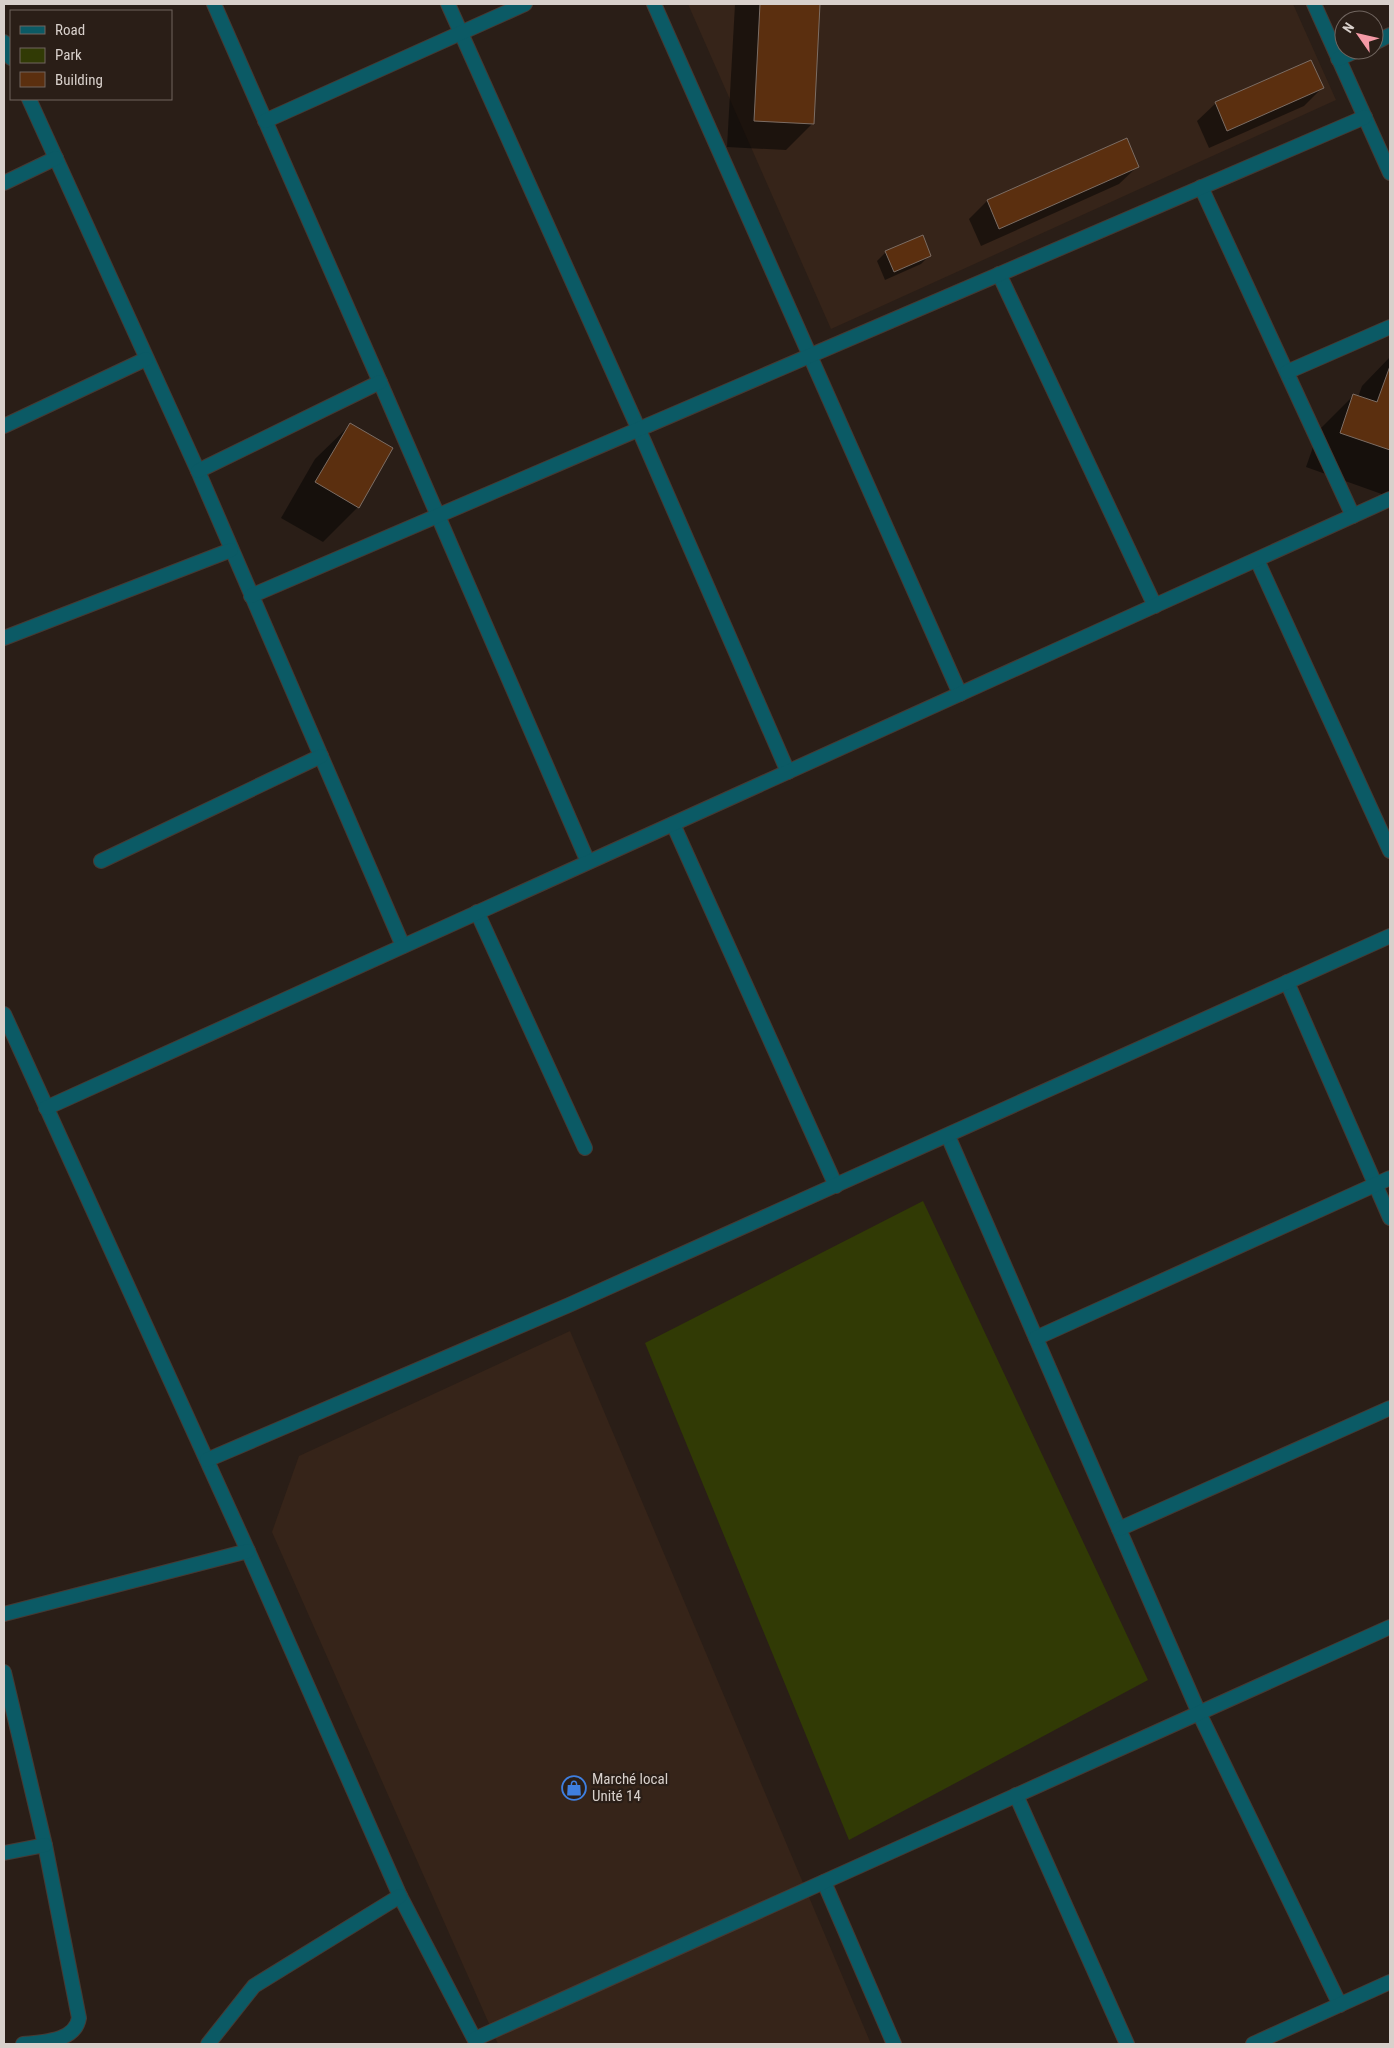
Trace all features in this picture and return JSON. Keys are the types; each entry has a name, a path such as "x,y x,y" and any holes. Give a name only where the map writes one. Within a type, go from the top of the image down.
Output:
{"street":[{"path":"214,4 439,515 588,862"},
{"path":"448,4 639,430 788,772"},
{"path":"266,121 525,4"},
{"path":"654,4 960,694"},
{"path":"1314,4 1334,50"},
{"path":"4,42 10,56"},
{"path":"1338,60 1390,173"},
{"path":"29,100 198,472 403,946"},
{"path":"251,596 1365,117"},
{"path":"4,183 56,158"},
{"path":"1200,187 1353,516"},
{"path":"999,274 1155,606"},
{"path":"1287,372 1390,327"},
{"path":"4,426 146,359"},
{"path":"198,472 380,382"},
{"path":"46,1108 1390,500"},
{"path":"4,638 231,550"},
{"path":"1257,560 1390,851"},
{"path":"101,861 321,756"},
{"path":"673,824 836,1186"},
{"path":"477,912 585,1148"},
{"path":"207,1460 569,1305 1390,936"},
{"path":"1287,982 1390,1218"},
{"path":"4,1014 248,1551 400,1896 476,2042 824,1882 1390,1627"},
{"path":"948,1136 1199,1713 1340,2005"},
{"path":"1036,1338 1390,1178"},
{"path":"1120,1529 1390,1408"},
{"path":"4,1614 248,1551"},
{"path":"4,1672 45,1845 79,2018 78,2024 66,2036 55,2040 23,2044"},
{"path":"1016,1795 1127,2044"},
{"path":"4,1853 45,1845"},
{"path":"824,1882 894,2044"},
{"path":"208,2044 254,1986 400,1896"},
{"path":"1253,2044 1390,1982"}],"shaded area":[{"path":"688,4 1293,4 1336,100 831,329"},
{"name":"Marché local Unité 14","path":"570,1331 871,2044 498,2044 272,1532 299,1456"}],"green space":[{"path":"923,1201 1148,1680 849,1840 645,1343"}],"building":[{"path":"760,4 820,4 814,124 754,121"},
{"path":"1311,60 1324,88 1227,131 1215,102"},
{"path":"1127,138 1139,167 999,229 987,200"},
{"path":"923,235 931,256 894,272 885,251"},
{"path":"1390,366 1390,450 1340,433 1353,394 1377,402"},
{"path":"350,423 393,448 359,508 315,482"}],"place":[{"name":"Marché local Unité 14","path":"574,1788"}]}
